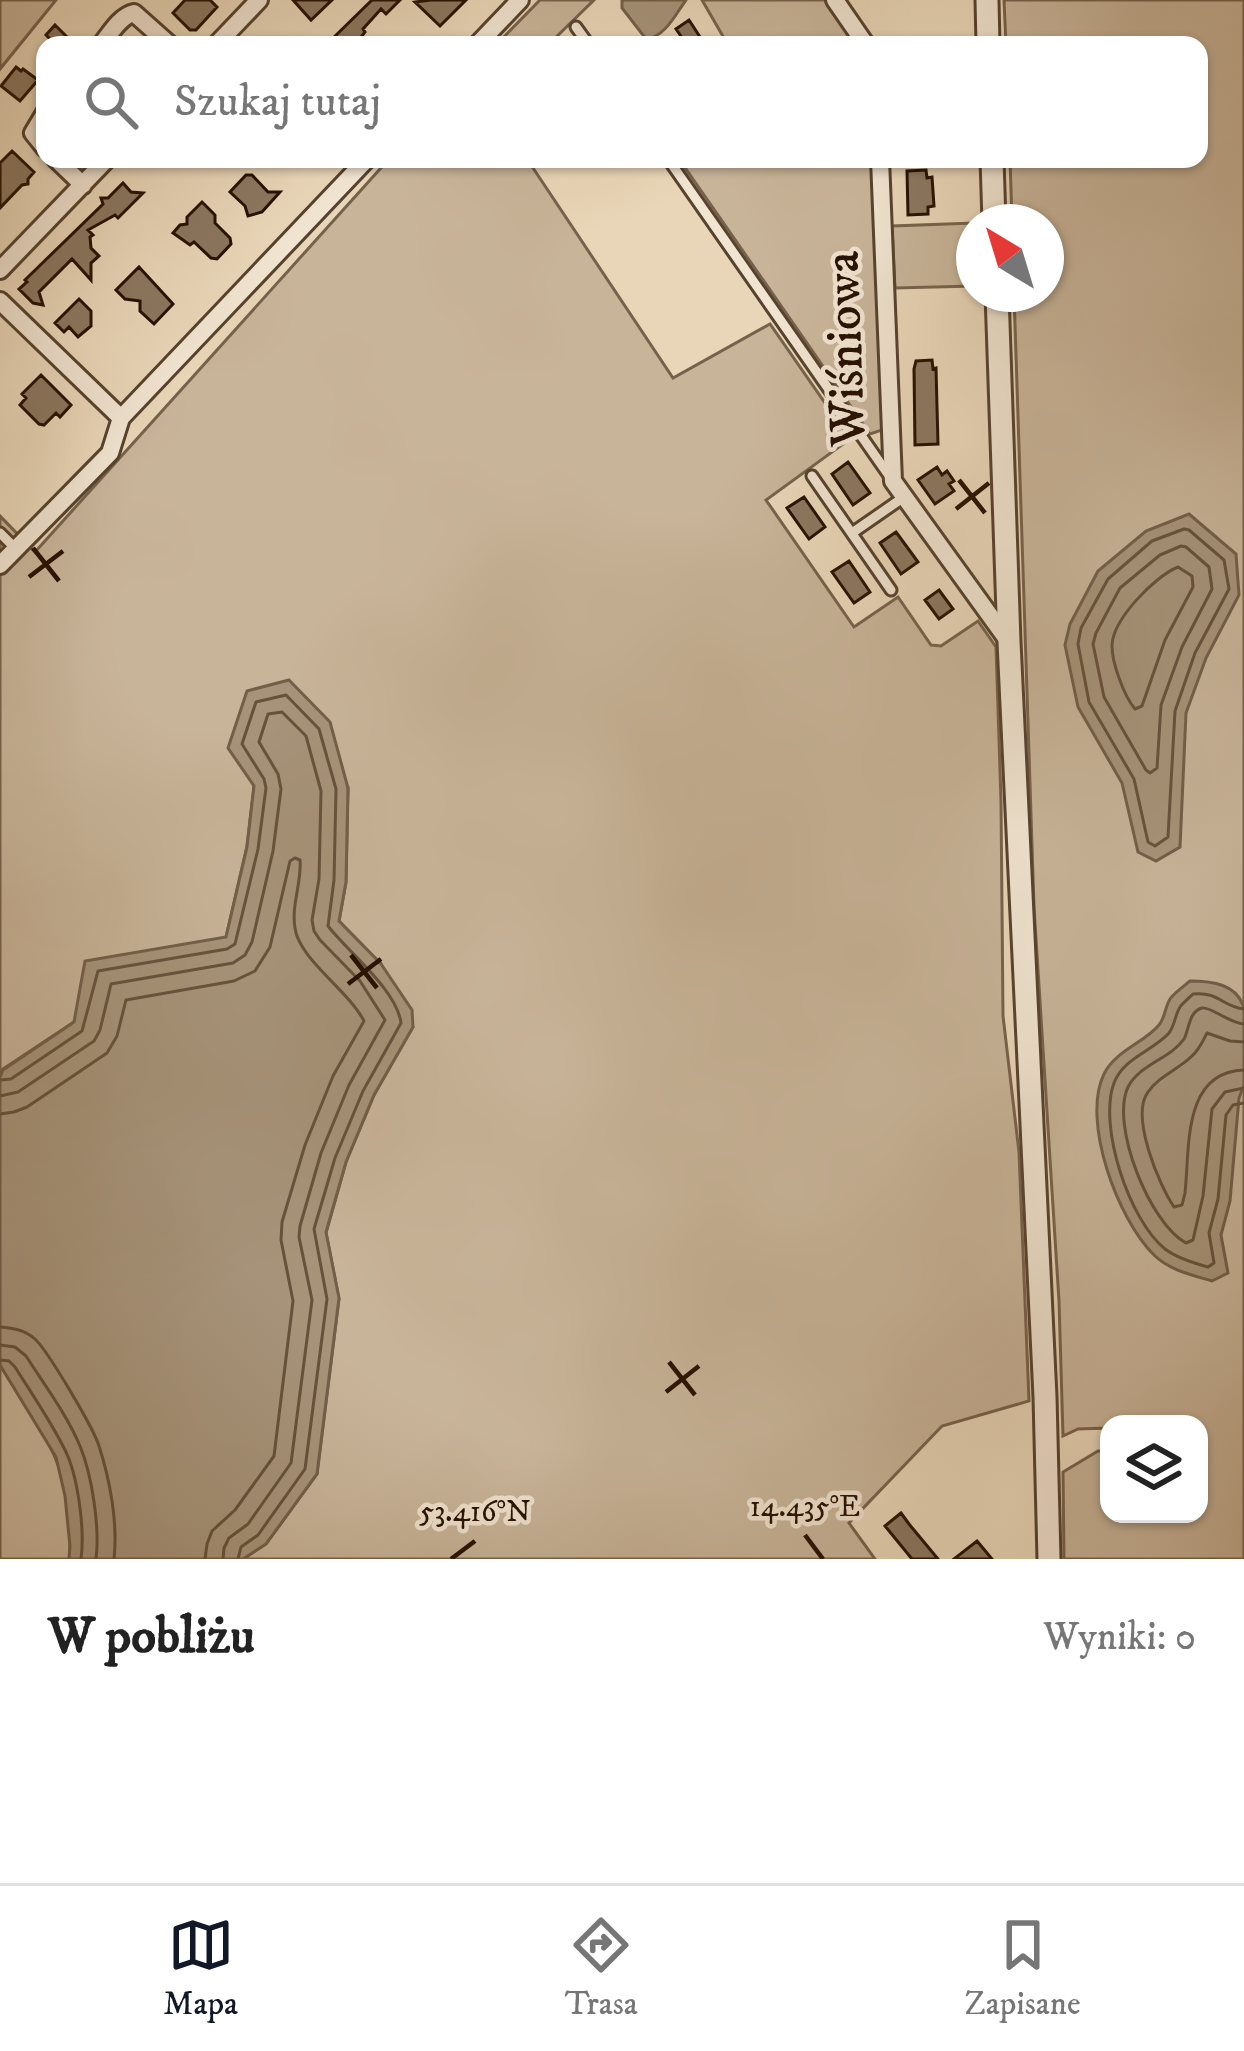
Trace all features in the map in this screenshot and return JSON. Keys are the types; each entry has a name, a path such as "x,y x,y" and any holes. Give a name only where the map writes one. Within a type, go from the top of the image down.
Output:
{"street":[{"path":"225,36 259,0"},
{"path":"486,36 520,0"},
{"path":"835,0 860,36"},
{"path":"987,0 988,36"},
{"path":"108,36 129,13 160,36"},
{"path":"65,168 82,184"},
{"path":"0,270 98,168"},
{"path":"0,565 110,453 121,418 358,168"},
{"name":"Wiśniowa","path":"880,168 893,481 1009,642"},
{"path":"992,168 993,204"},
{"path":"0,301 121,418"},
{"path":"998,312 1049,1559"}],"lane":[{"path":"576,27 582,36"},
{"path":"674,168 893,481"},
{"path":"812,476 891,590"},
{"path":"852,533 904,497"},
{"path":"0,533 16,549"}],"shaded area":[{"path":"0,0 56,0 0,69"},
{"path":"540,0 594,0 557,36 505,36"},
{"path":"702,0 830,0 854,36 723,36"},
{"path":"1004,0 1244,0 1244,1559 1064,1559 1063,1472 1098,1451 1100,1523 1208,1523 1208,1415 1100,1415 1100,1428 1078,1429 1063,1436 1034,907 1015,312 1064,312 1064,204 1011,204 1010,168 1208,168 1208,36 1006,36"},
{"path":"381,168 533,168 673,378 770,324 850,439 766,500 854,627 898,597 931,645 941,646 978,621 996,647 1003,1016 1019,1152 1029,1401 942,1426 849,1523 875,1559 243,1559 266,1544 317,1474 339,1299 326,1233 346,1162 374,1095 413,1027 381,964 339,921 346,882 348,788 254,786 247,846 226,937 74,1022 3,1069 0,1077 0,516 35,552"},
{"path":"685,168 873,168 882,430 870,434"},
{"path":"956,224 956,286 895,288 892,226"},
{"path":"0,1365 59,1467 68,1506 69,1559 0,1559"}],"water":[{"path":"622,0 686,0 655,36 644,36 622,8"},
{"path":"1189,514 1236,554 1239,595 1206,658 1186,713 1180,847 1156,861 1138,852 1122,783 1078,707 1065,645 1070,624 1098,571 1146,531"},
{"path":"289,680 330,722 348,788 346,882 339,921 381,964 412,1010 413,1027 374,1095 346,1162 326,1232 339,1298 317,1474 266,1544 243,1559 69,1559 65,1496 56,1457 0,1365 0,1077 3,1070 74,1022 85,961 226,937 247,847 254,786 228,748 247,691"},
{"path":"1190,981 1230,989 1244,1008 1244,1085 1230,1201 1221,1235 1228,1273 1212,1281 1167,1265 1141,1239 1116,1195 1097,1117 1098,1094 1109,1066 1159,1025 1170,999"}],"building":[{"path":"185,0 210,0 217,7 196,30 190,30 173,13"},
{"path":"293,0 332,0 311,20"},
{"path":"372,0 400,0 386,14 381,9 362,36 335,36"},
{"path":"466,0 440,26 415,2"},
{"path":"689,20 699,36 681,36 676,29"},
{"path":"55,25 66,36 47,36"},
{"path":"16,67 36,79 20,101 1,86"},
{"path":"12,151 34,172 28,184 0,208 0,163"},
{"path":"926,170 927,178 932,177 934,206 928,207 928,214 908,215 907,171"},
{"path":"246,175 252,175 268,192 280,192 262,212 248,216 230,192"},
{"path":"123,183 131,192 143,193 118,218 115,215 88,230 93,235 91,248 99,256 91,263 91,280 72,259 39,292 43,305 33,303 19,289 25,280 103,204 101,198 108,198"},
{"path":"202,202 230,238 231,244 217,259 173,233 187,224 187,217"},
{"path":"139,267 173,304 154,324 140,311 140,301 125,299 116,290"},
{"path":"79,299 91,311 91,326 78,337 69,327 64,332 55,323"},
{"path":"932,360 938,444 915,445 914,369 916,361"},
{"path":"41,375 71,405 44,425 20,405 26,398 22,394"},
{"path":"848,462 870,493 853,505 832,474"},
{"path":"937,467 942,475 947,471 954,491 935,504 918,480"},
{"path":"804,497 825,527 809,539 787,508"},
{"path":"896,532 918,562 901,574 880,543"},
{"path":"849,561 870,592 854,603 832,572"},
{"path":"939,590 953,609 939,619 925,600"},
{"path":"901,1513 938,1559 912,1559 885,1526"},
{"path":"977,1541 992,1559 954,1559"}]}
